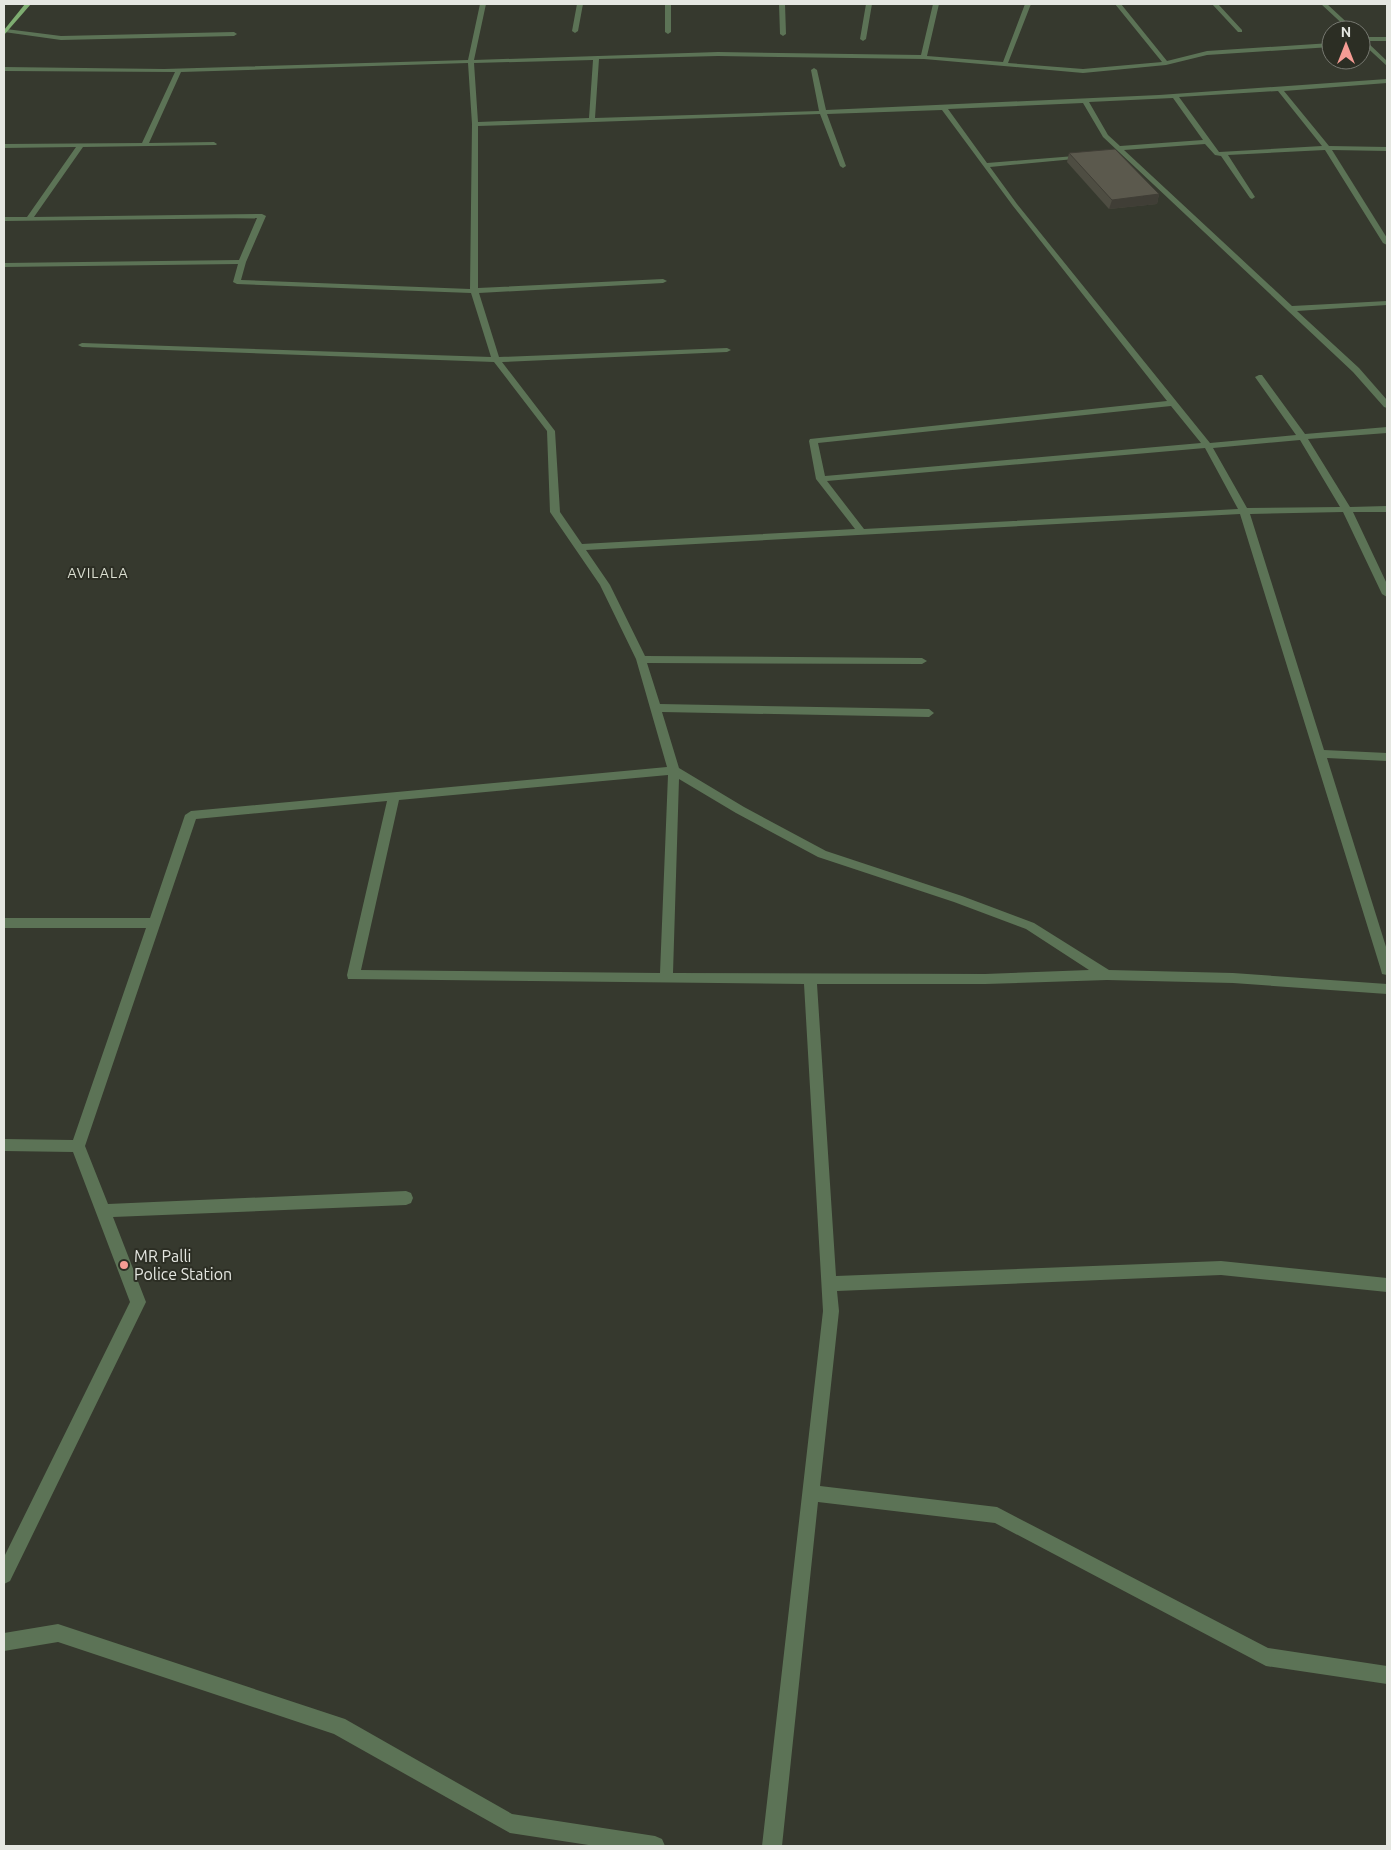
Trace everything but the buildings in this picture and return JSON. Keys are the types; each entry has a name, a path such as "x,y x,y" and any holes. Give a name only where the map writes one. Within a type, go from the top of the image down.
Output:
{"main road":[{"path":"5,32 28,4"}],"street":[{"path":"483,4 471,61 475,124 474,291 496,360 551,431 555,512 604,585 641,658 674,770 666,978"},
{"path":"575,31 580,4"},
{"path":"668,4 668,32"},
{"path":"782,4 782,34"},
{"path":"863,39 868,4"},
{"path":"924,57 936,4"},
{"path":"1006,64 1028,4"},
{"path":"1118,4 1166,63"},
{"path":"1215,4 1240,31"},
{"path":"1324,4 1341,20"},
{"path":"5,32 60,38 234,34"},
{"path":"1371,39 1387,39"},
{"path":"4,69 179,70 718,54 924,57 1083,71 1166,63 1207,54 1321,46"},
{"path":"1371,51 1387,64"},
{"path":"592,120 596,57"},
{"path":"145,144 179,70"},
{"path":"814,70 822,113 843,166"},
{"path":"475,124 822,113 1085,101 1280,90 1387,81"},
{"path":"1280,90 1327,148 1387,243"},
{"path":"1175,96 1217,154 1327,148 1387,149"},
{"path":"1085,101 1105,136 1119,152 1356,370 1387,405"},
{"path":"943,107 1015,205 1207,445 1244,511 1387,970"},
{"path":"1119,152 1207,142"},
{"path":"4,146 214,144"},
{"path":"29,219 81,145"},
{"path":"1223,153 1252,197"},
{"path":"986,165 1095,156"},
{"path":"4,219 262,216 242,262 237,282 474,291 663,280"},
{"path":"4,265 242,262"},
{"path":"1289,309 1387,303"},
{"path":"82,345 496,360 727,350"},
{"path":"1259,377 1302,437 1347,510 1387,594"},
{"path":"862,532 820,479 813,441 1174,403"},
{"path":"820,479 1387,430"},
{"path":"579,547 1244,511 1387,509"},
{"path":"641,658 922,661"},
{"path":"656,708 930,713"},
{"path":"1320,754 1387,757"},
{"path":"4,1575 138,1302 78,1146 191,815 674,770 740,810 822,854 958,899 1030,926 1107,974"},
{"path":"394,796 353,975 985,979 1107,974 1233,978 1387,989"},
{"path":"4,923 154,923"},
{"path":"772,1846 831,1311 810,979"},
{"path":"4,1146 78,1146"},
{"path":"103,1211 406,1198"},
{"path":"829,1284 1221,1268 1387,1285"},
{"path":"811,1492 997,1515 1266,1657 1387,1675"},
{"path":"4,1642 58,1633 338,1726 510,1823 655,1846"}],"place":[{"name":"MR Palli Police Station","path":"124,1265"}],"district":[{"name":"AVILALA","path":"98,573"}]}
